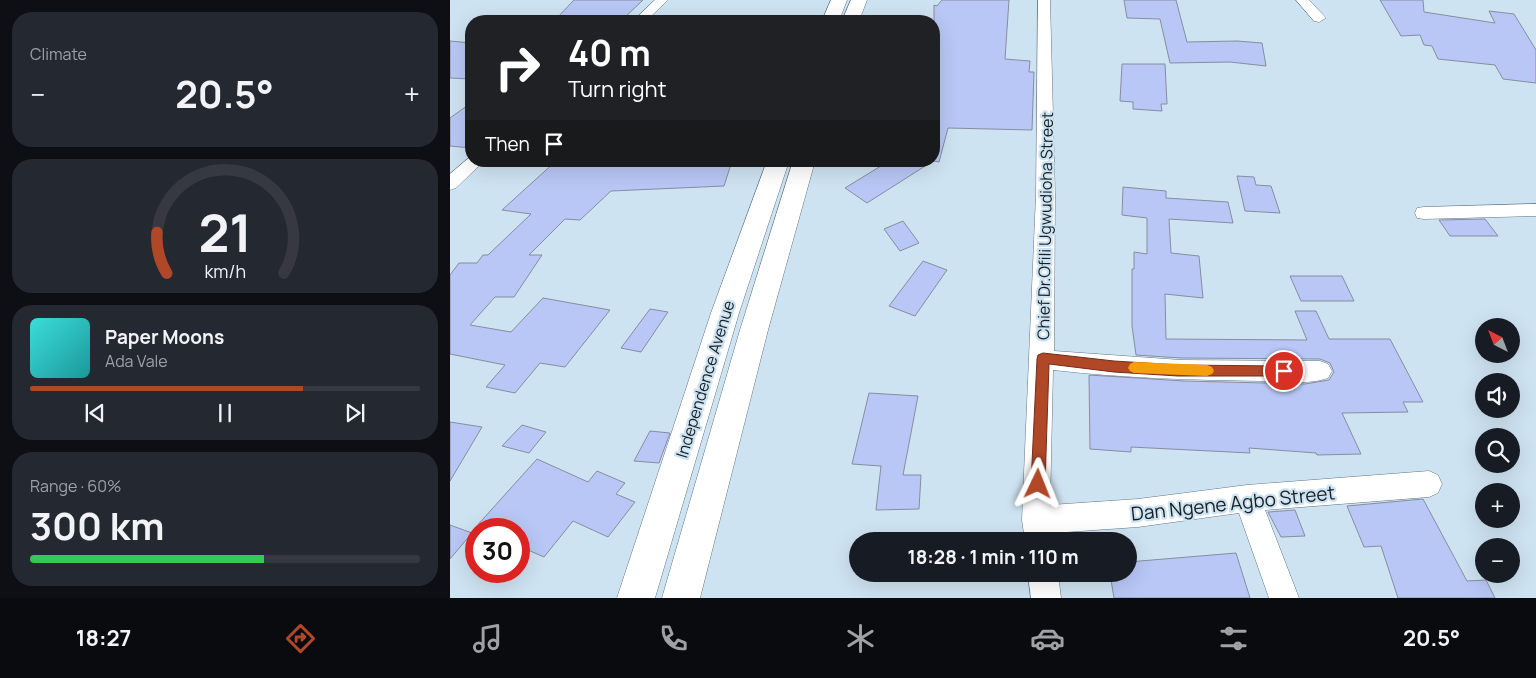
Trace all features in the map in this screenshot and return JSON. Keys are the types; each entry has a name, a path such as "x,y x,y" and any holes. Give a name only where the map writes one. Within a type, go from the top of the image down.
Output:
{"main road":[{"path":"833,15 839,0"},
{"path":"853,15 859,0"},
{"name":"Independence Avenue","path":"636,598 725,313 776,167"},
{"name":"Independence Avenue","path":"681,598 754,330 802,167"}],"street":[{"path":"646,15 662,0"},
{"name":"Chief Dr.Ofili Ugwudioha Street","path":"1038,531 1043,359 1046,78 1044,0"},
{"path":"1302,0 1319,18"},
{"path":"450,184 469,167"},
{"path":"1424,213 1536,210"},
{"path":"1043,359 1178,370 1320,371"},
{"name":"Dan Ngene Agbo Street","path":"1038,531 1138,513 1246,498 1429,484"},
{"path":"1246,498 1284,598"},
{"path":"1044,582 1046,598"}],"building":[{"path":"574,0 643,0 627,15 560,15"},
{"path":"942,0 1009,0 1005,59 1030,61 1029,72 1034,72 1032,130 948,128 940,158 940,15 934,15 934,5 937,6"},
{"path":"1124,0 1176,0 1187,42 1237,41 1262,43 1266,66 1230,62 1170,63 1160,19 1127,18"},
{"path":"1380,0 1423,0 1424,12 1495,23 1489,11 1514,14 1536,50 1536,83 1503,79 1495,65 1438,59 1432,46 1424,45 1420,35 1401,36"},
{"path":"450,41 465,42 465,79 450,78"},
{"path":"1122,64 1165,64 1167,104 1161,104 1162,111 1133,109 1133,102 1120,101"},
{"path":"465,107 465,147 450,146 450,118"},
{"path":"549,167 730,167 724,186 611,191 580,220 565,219 529,255 542,255 514,297 495,297 470,325 511,332 543,298 610,310 565,367 540,363 515,393 486,387 505,365 450,354 450,275 459,263 477,263 483,255 488,255 531,214 502,210"},
{"path":"879,167 924,167 867,203 845,188"},
{"path":"1237,176 1254,177 1256,185 1271,186 1280,213 1245,211"},
{"path":"1123,187 1166,191 1166,198 1228,202 1233,223 1169,219 1171,253 1199,256 1203,298 1165,294 1166,339 1307,340 1295,311 1316,311 1329,339 1390,339 1423,402 1403,402 1408,412 1342,413 1361,454 1317,455 1316,453 1249,448 1250,453 1131,447 1131,452 1090,449 1089,375 1184,381 1305,384 1329,380 1334,372 1330,363 1320,359 1181,358 1136,355 1132,326 1132,269 1134,269 1134,252 1147,254 1147,218 1122,215"},
{"path":"1485,219 1498,236 1450,236 1439,220"},
{"path":"903,221 919,243 900,251 884,229"},
{"path":"923,261 947,270 915,316 889,306"},
{"path":"1290,276 1342,276 1354,301 1301,301"},
{"path":"650,309 668,312 641,352 621,348"},
{"path":"869,393 918,396 903,475 921,475 919,509 876,510 881,466 852,464"},
{"path":"450,422 482,427 450,481"},
{"path":"522,425 546,432 529,453 502,446"},
{"path":"650,431 670,433 659,463 634,461"},
{"path":"537,459 588,482 597,471 625,483 616,494 635,502 608,537 573,521 544,557 530,551 530,518 484,518"},
{"path":"1423,499 1467,581 1488,583 1495,598 1398,598 1381,546 1364,547 1347,506"},
{"path":"1295,510 1305,536 1281,537 1268,512"},
{"path":"450,525 465,530 465,541 450,559"},
{"path":"1236,553 1250,598 1114,598 1111,582 1137,582 1137,561"}],"slow traffic":[{"path":"1134,368 1207,371"}],"route":[{"path":"1038,484 1043,359 1178,370 1284,371"}]}
